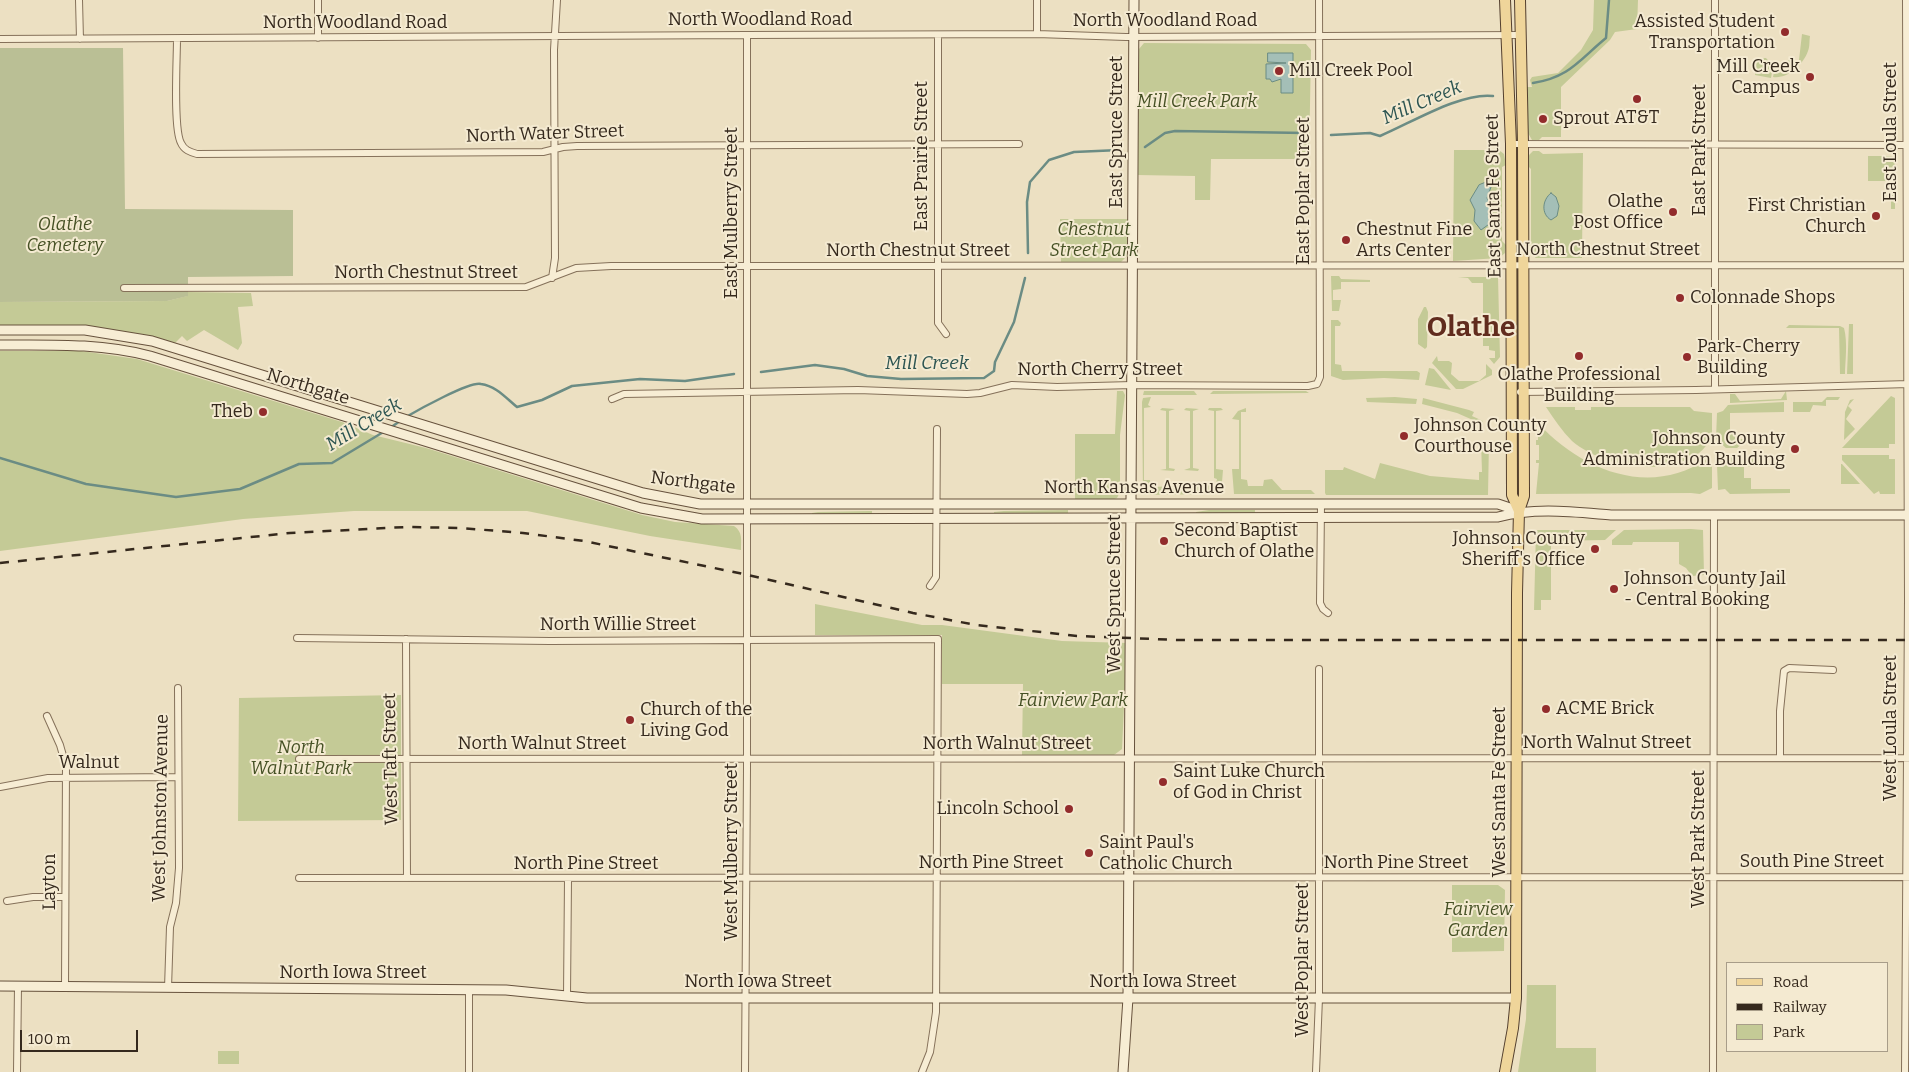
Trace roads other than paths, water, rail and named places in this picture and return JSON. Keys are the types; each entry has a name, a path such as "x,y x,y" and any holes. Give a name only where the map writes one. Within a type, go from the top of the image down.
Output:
{"main road":[{"name":"East Spruce Street","path":"1132,385 1134,0"},
{"name":"East Santa Fe Street","path":"1505,0 1511,144 1512,392"},
{"name":"East Santa Fe Street","path":"1520,0 1523,144 1524,392"},
{"name":"Northgate","path":"0,330 85,330 132,336 643,493 700,504 747,505"},
{"name":"Northgate","path":"0,345 66,344 129,350 641,508 702,519 747,520"},
{"name":"West Spruce Street","path":"1123,1072 1128,998 1132,385"},
{"name":"West Santa Fe Street","path":"1512,392 1512,495 1519,511"},
{"name":"West Santa Fe Street","path":"1505,1072 1516,998 1519,511 1524,496 1524,392"},
{"name":"North Kansas Avenue","path":"747,505 1498,504 1519,511 1714,516 1908,515"},
{"name":"North Kansas Avenue","path":"747,520 1132,520 1498,517 1519,511"},
{"name":"North Iowa Street","path":"0,986 469,989 506,990 588,998 1516,998"}],"street":[{"path":"80,0 80,39"},
{"path":"318,0 318,38"},
{"path":"552,278 555,258 554,149 557,0"},
{"path":"1037,0 1038,34"},
{"name":"East Poplar Street","path":"1319,0 1319,381"},
{"name":"East Park Street","path":"1715,389 1716,0"},
{"name":"East Loula Street","path":"1906,0 1908,384"},
{"name":"North Woodland Road","path":"0,39 1038,34 1134,37 1520,35"},
{"name":"East Mulberry Street","path":"747,35 747,391"},
{"name":"East Prairie Street","path":"938,35 938,323 946,334"},
{"name":"North Water Street","path":"177,39 180,143 187,150 196,154 543,152 577,146 1019,144"},
{"path":"1511,144 1908,146"},
{"name":"North Chestnut Street","path":"124,288 506,288 535,286 576,268 1511,264 1908,265"},
{"name":"North Cherry Street","path":"612,399 624,394 747,391 858,390 967,394 980,393 1012,385 1057,387 1132,385 1308,386 1315,385 1319,381"},
{"path":"1512,392 1908,384"},
{"name":"West Loula Street","path":"1905,1072 1908,384"},
{"name":"West Mulberry Street","path":"745,1072 747,998 747,391"},
{"path":"930,586 936,577 937,429"},
{"path":"1321,504 1320,603 1328,613"},
{"name":"West Park Street","path":"1713,1072 1714,516"},
{"name":"North Willie Street","path":"297,638 938,639 938,759"},
{"name":"West Taft Street","path":"406,639 405,759 407,878"},
{"path":"1780,758 1780,711 1784,672 1789,668 1833,670"},
{"name":"West Poplar Street","path":"1316,1072 1319,998 1319,669"},
{"name":"West Johnston Avenue","path":"168,988 170,927 176,904 179,868 178,688"},
{"name":"Layton","path":"47,716 60,745 66,777 65,987"},
{"name":"North Walnut Street","path":"299,759 1907,758"},
{"path":"922,1072 935,1032 938,759"},
{"name":"Walnut","path":"0,787 30,780 66,777 178,778"},
{"name":"North Pine Street","path":"298,878 1714,877"},
{"name":"South Pine Street","path":"1714,877 1907,877"},
{"path":"567,996 568,879"},
{"path":"7,901 33,897 65,897"},
{"path":"18,986 18,1072"},
{"path":"469,989 469,1072"}],"water":[{"name":"Mill Creek Pool","path":"1268,53 1293,53 1293,93 1281,93 1281,79 1272,82 1270,79 1266,79 1266,64 1286,63 1268,62"},
{"path":"1487,182 1491,187 1487,198 1492,209 1489,214 1492,222 1481,230 1474,221 1475,210 1470,200 1479,185"},
{"path":"1551,193 1556,197 1559,206 1557,216 1551,220 1544,211 1544,203"}],"waterway":[{"name":"Mill Creek","path":"1533,83 1556,77 1565,72 1606,38 1609,0"},
{"name":"Mill Creek","path":"1331,135 1370,133 1380,136 1451,103 1480,96 1493,96"},
{"name":"Mill Creek","path":"1145,147 1165,133 1175,131 1306,133"},
{"name":"Mill Creek","path":"1028,253 1027,202 1030,182 1049,160 1074,152 1120,150"},
{"name":"Mill Creek","path":"761,372 815,365 844,369 867,376 901,379 984,378 994,371 995,362 1014,322 1025,278"},
{"name":"Mill Creek","path":"406,417 444,397 475,384 491,387 517,407 542,400 572,386 640,379 685,381 734,374"},
{"name":"Mill Creek","path":"390,428 400,421"},
{"name":"Mill Creek","path":"0,458 86,484 176,497 240,489 299,464 332,463 385,431"}],"railway":[{"path":"0,563 290,533 406,527 461,528 523,533 584,541 748,575 913,613 976,625 1077,636 1179,640 1909,640"}],"place":[{"name":"Assisted Student Transportation","path":"1785,32"},
{"name":"Mill Creek Pool","path":"1279,71"},
{"name":"Mill Creek Campus","path":"1810,77"},
{"name":"AT&T","path":"1637,99"},
{"name":"Sprout","path":"1543,119"},
{"name":"Olathe Post Office","path":"1673,212"},
{"name":"First Christian Church","path":"1876,216"},
{"name":"Chestnut Fine Arts Center","path":"1346,240"},
{"name":"Colonnade Shops","path":"1680,298"},
{"name":"Olathe Professional Building","path":"1579,356"},
{"name":"Park-Cherry Building","path":"1687,357"},
{"name":"Theb","path":"263,412"},
{"name":"Johnson County Courthouse","path":"1404,436"},
{"name":"Johnson County Administration Building","path":"1795,449"},
{"name":"Second Baptist Church of Olathe","path":"1164,541"},
{"name":"Johnson County Sheriff's Office","path":"1595,549"},
{"name":"Johnson County Jail - Central Booking","path":"1614,589"},
{"name":"ACME Brick","path":"1546,709"},
{"name":"Church of the Living God","path":"630,720"},
{"name":"Saint Luke Church of God in Christ","path":"1163,782"},
{"name":"Lincoln School","path":"1069,809"},
{"name":"Saint Paul's Catholic Church","path":"1089,853"}],"district":[{"name":"Olathe","path":"1471,328"}],"park label":[{"name":"Mill Creek Park","path":"1197,102"},
{"name":"Olathe Cemetery","path":"65,235"},
{"name":"Chestnut Street Park","path":"1094,240"},
{"name":"Fairview Park","path":"1073,701"},
{"name":"North Walnut Park","path":"301,758"},
{"name":"Fairview Garden","path":"1478,920"}]}
